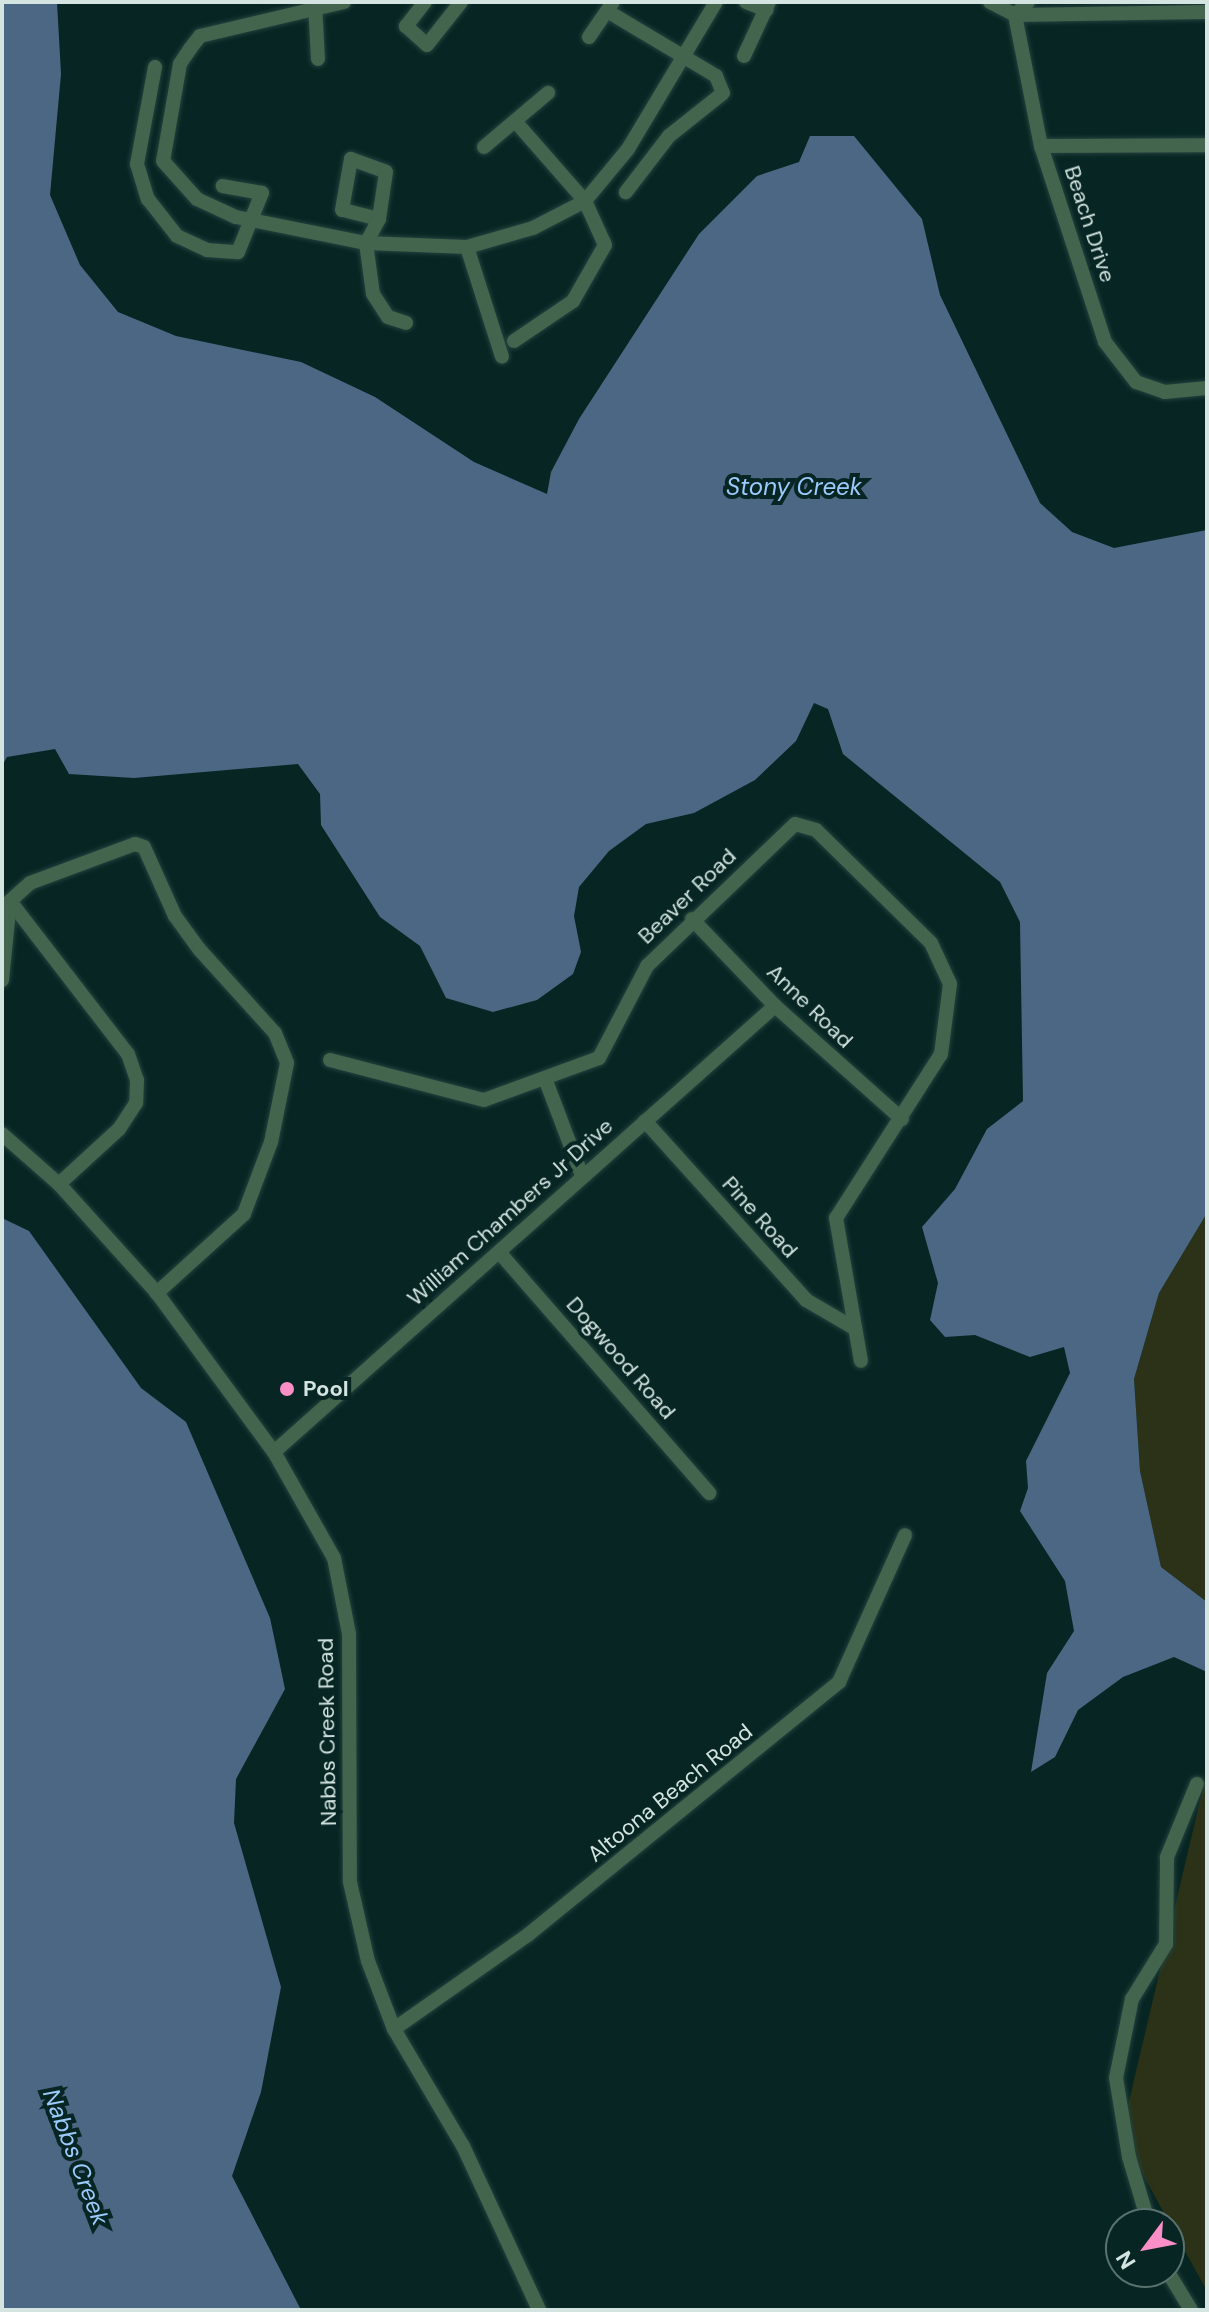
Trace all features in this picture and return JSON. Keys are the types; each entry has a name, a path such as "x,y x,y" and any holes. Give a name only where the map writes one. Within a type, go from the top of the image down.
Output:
{"street":[{"path":"163,161 180,64 200,36 316,6 344,2"},
{"path":"425,2 406,26 427,45 461,2"},
{"path":"163,161 197,199 255,220 366,243 467,247 533,228 585,201 628,149 716,2"},
{"path":"744,56 768,6 746,2"},
{"path":"990,2 1015,15 1207,12"},
{"path":"1015,15 1028,2"},
{"path":"316,6 318,59"},
{"path":"589,37 610,7 716,76 723,93 669,136 626,192"},
{"name":"Beach Drive","path":"1015,15 1041,146 1118,365 1136,382 1165,392 1207,388"},
{"path":"155,67 137,164 148,199 177,236 207,250 238,252 255,220 262,193 223,186"},
{"path":"484,147 548,93"},
{"path":"514,341 573,301 590,279 605,245 585,201 515,121"},
{"path":"1041,146 1207,145"},
{"path":"137,164 163,161"},
{"path":"379,219 366,243 373,294 388,317 406,323"},
{"path":"467,247 502,357"},
{"name":"Beaver Road","path":"330,1060 484,1100 546,1081 599,1058 647,966 692,919 795,824 816,830 931,943 944,966 950,997 944,1044 902,1119"},
{"path":"2,980 10,901 30,883 135,844 144,847 175,916 275,1033 287,1063 271,1142 244,1214 157,1293"},
{"path":"10,901 128,1054 137,1080 136,1103 119,1129 59,1184"},
{"name":"Anne Road","path":"692,919 775,1006 902,1119"},
{"name":"William Chambers Jr Drive","path":"274,1452 775,1006"},
{"path":"546,1081 582,1176"},
{"path":"861,1361 836,1218 849,1189 902,1119"},
{"name":"Pine Road","path":"645,1121 806,1300 854,1328"},
{"name":"Nabbs Creek Road","path":"2,1134 59,1184 157,1293 274,1452 337,1573 349,1634 350,1882 368,1961 394,2029 463,2146 539,2310"},
{"name":"Dogwood Road","path":"499,1252 709,1493"},
{"name":"Altoona Beach Road","path":"394,2029 529,1934 839,1682 905,1535"},
{"path":"1145,2208 1116,2078 1132,1999 1166,1944 1167,1857 1197,1784"},
{"path":"1178,2288 1191,2310"}],"green space":[{"path":"1207,1213 1207,1602 1161,1567 1140,1471 1134,1379 1159,1293"},
{"path":"1207,1771 1207,2291 1185,2251 1185,2208 1161,2208 1121,2135"}],"water":[{"name":"Stony Creek","path":"2,2 57,2 61,74 50,195 80,265 118,312 176,336 301,362 375,397 474,462 547,494 551,472 579,419 699,234 757,176 799,162 810,136 854,136 922,219 940,295 1040,503 1072,532 1114,548 1207,530 1207,1213 1159,1293 1134,1379 1140,1471 1161,1567 1207,1602 1207,1672 1174,1657 1123,1677 1078,1710 1055,1757 1031,1772 1047,1673 1074,1631 1065,1581 1020,1511 1028,1488 1026,1461 1070,1373 1064,1347 1030,1357 975,1335 945,1337 930,1320 938,1283 922,1227 955,1189 987,1129 1023,1101 1020,922 1000,882 843,754 828,709 814,703 796,741 755,780 694,813 646,824 609,851 579,887 574,916 581,952 573,974 537,1000 493,1012 446,998 420,946 380,917 321,825 320,794 298,764 134,778 69,774 55,749 7,757 2,766"},
{"name":"Nabbs Creek","path":"2,1218 29,1231 141,1388 186,1422 270,1618 285,1689 236,1779 234,1823 281,1987 261,2092 232,2176 301,2310 2,2310"}],"place":[{"name":"Pool","path":"287,1389"}]}
